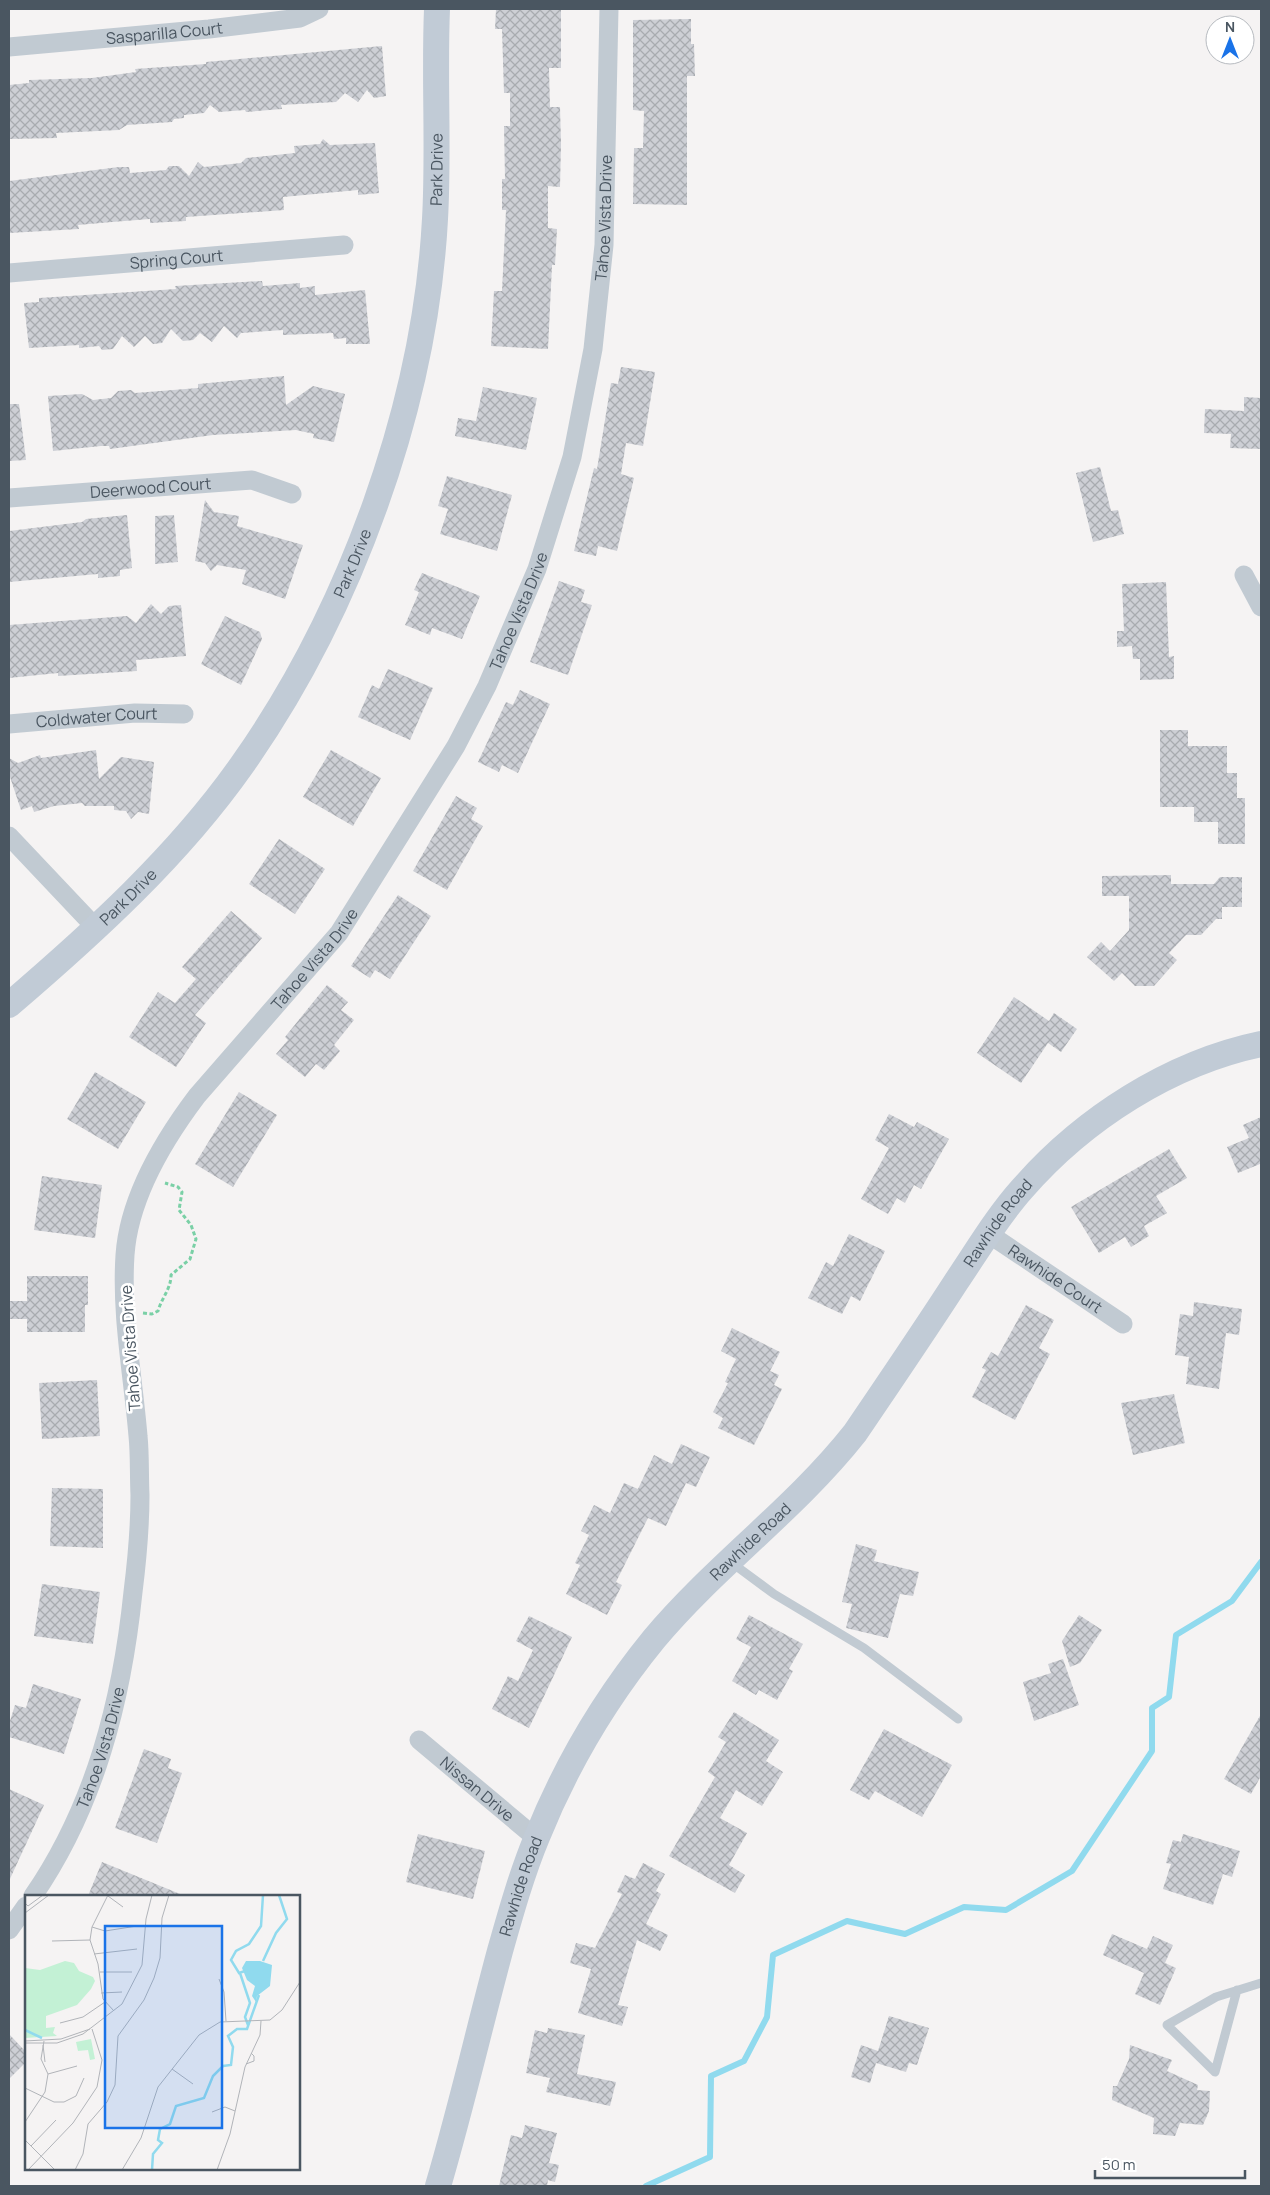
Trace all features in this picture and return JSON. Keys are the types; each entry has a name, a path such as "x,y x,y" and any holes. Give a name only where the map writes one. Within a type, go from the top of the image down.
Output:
{"street":[{"name":"Sasparilla Court","path":"9,47 209,29 300,18 319,9"},
{"name":"Park Drive","path":"9,1005 96,928 180,843 242,765 292,684 334,608 370,519 400,426 423,321 435,220 437,9"},
{"name":"Tahoe Vista Drive","path":"34,1895 54,1865 88,1794 110,1728 128,1643 140,1498 138,1437 124,1310 125,1254 138,1199 161,1149 197,1096 339,934 456,746 487,686 537,569 572,457 593,349 604,245 609,9"},
{"name":"Spring Court","path":"9,273 344,246"},
{"name":"Deerwood Court","path":"9,498 252,480 292,494"},
{"path":"1244,575 1261,607"},
{"name":"Coldwater Court","path":"9,724 136,713 184,714"},
{"path":"9,836 96,928"},
{"name":"Rawhide Road","path":"438,2186 513,1904 536,1838 576,1753 627,1675 686,1604 805,1491 855,1434 989,1234 1022,1189 1062,1149 1111,1110 1180,1070 1216,1056 1261,1044"},
{"name":"Rawhide Court","path":"989,1234 1123,1324"},
{"name":"Nissan Drive","path":"419,1740 536,1838"},
{"path":"9,1930 25,1907"}],"lane":[{"path":"730,1561 774,1594 864,1648 958,1719"},
{"path":"1237,1990 1215,2072 1167,2025 1216,1997 1237,1990 1261,1983"}],"path":[{"path":"124,1310 152,1314 158,1311 161,1300 171,1284 171,1275 190,1259 196,1238 191,1225 180,1210 182,1192 178,1187 148,1177"}],"building":[{"path":"496,9 561,9 561,68 549,68 550,107 560,107 561,144 560,187 548,186 548,228 557,229 555,265 552,265 548,349 491,346 494,291 502,291 506,210 502,210 502,179 505,179 504,126 510,126 510,93 504,93 502,29 495,29"},
{"path":"691,19 691,44 694,44 695,76 687,76 687,205 633,204 634,148 643,148 644,111 633,110 633,20"},
{"path":"382,46 386,96 374,98 367,90 358,102 345,93 336,102 281,105 282,109 246,112 245,110 219,112 210,105 204,113 184,115 184,118 174,119 172,122 127,125 119,130 56,133 57,138 9,139 9,85 29,83 29,80 92,78 136,72 135,69 206,64 206,62"},
{"path":"323,139 330,145 375,143 379,193 358,195 358,190 283,197 284,210 186,217 186,221 150,223 150,219 78,225 79,229 9,233 9,181 119,167 129,167 130,173 166,170 169,166 179,166 189,176 198,162 204,167 241,163 246,158 295,153 294,146 320,144"},
{"path":"262,281 263,286 300,283 300,288 315,286 315,295 365,290 370,344 346,344 346,338 334,339 333,333 283,335 283,330 241,333 237,338 224,326 212,342 200,333 193,340 183,341 171,329 162,343 153,344 145,336 134,347 122,336 113,349 102,350 99,346 79,348 79,345 29,348 24,303 39,302 39,298 176,289 175,286"},
{"path":"621,367 655,372 643,446 626,443 621,474 634,478 617,551 598,546 596,556 574,551 594,468 597,469 611,383 618,384"},
{"path":"284,376 286,405 313,386 345,394 334,442 313,438 314,434 296,430 213,435 110,449 109,446 101,446 53,451 48,396 82,394 93,400 111,398 118,391 131,390 135,393 198,388 198,384"},
{"path":"483,387 537,398 526,450 455,436 458,418 476,421"},
{"path":"1244,397 1261,398 1261,449 1230,448 1231,434 1204,433 1205,409 1244,411"},
{"path":"9,404 19,404 26,460 9,461"},
{"path":"1100,467 1111,511 1118,510 1124,534 1093,542 1076,473"},
{"path":"447,476 512,495 497,551 440,534 448,509 438,506"},
{"path":"205,500 214,512 239,516 237,526 303,545 285,599 242,584 246,570 217,565 211,571 205,563 195,561"},
{"path":"127,515 132,568 120,570 120,576 98,578 98,574 9,582 9,531 82,522 86,519"},
{"path":"174,515 178,562 155,564 155,516"},
{"path":"422,573 480,596 462,639 432,628 430,635 405,625 419,592 414,590"},
{"path":"559,581 585,590 581,602 592,605 568,675 530,662"},
{"path":"1166,582 1169,657 1174,656 1174,679 1140,680 1140,659 1133,659 1132,646 1117,647 1117,631 1124,631 1122,584"},
{"path":"151,604 161,614 169,606 181,605 186,656 136,660 137,671 58,676 58,673 9,678 9,625 127,616 136,623"},
{"path":"225,616 260,632 262,639 241,685 201,664"},
{"path":"388,669 433,688 410,740 358,717 372,685 379,689"},
{"path":"520,690 550,704 518,773 502,765 499,772 478,762 506,702 513,705"},
{"path":"1160,730 1188,730 1188,746 1227,746 1227,773 1237,773 1237,798 1245,798 1245,844 1218,844 1218,822 1194,822 1194,807 1160,807"},
{"path":"96,750 99,779 121,757 154,762 149,814 138,812 131,819 126,811 114,810 114,806 85,806 82,803 54,806 34,812 32,806 21,810 9,774 9,758 18,763 40,755 41,758"},
{"path":"331,750 381,778 353,826 303,797"},
{"path":"456,796 477,808 471,819 483,826 447,890 413,871"},
{"path":"279,839 325,869 295,914 249,884"},
{"path":"1171,875 1171,884 1214,884 1220,877 1242,877 1242,907 1222,907 1222,919 1216,919 1201,935 1186,935 1169,953 1177,960 1154,986 1135,986 1122,973 1114,981 1087,957 1101,942 1110,951 1129,930 1129,896 1102,896 1102,876"},
{"path":"398,895 431,916 390,979 375,970 370,978 351,966"},
{"path":"231,911 262,938 195,1015 206,1023 176,1067 129,1037 158,992 175,1003 196,979 182,967"},
{"path":"327,985 348,1002 341,1010 354,1020 334,1045 340,1051 324,1070 316,1064 305,1077 276,1054 288,1040 285,1037"},
{"path":"1014,997 1049,1021 1054,1013 1077,1029 1061,1052 1048,1043 1021,1083 977,1053"},
{"path":"95,1072 146,1102 118,1149 67,1119"},
{"path":"239,1092 277,1115 233,1187 195,1164"},
{"path":"889,1114 914,1127 917,1122 949,1139 921,1189 914,1185 905,1203 897,1198 888,1214 861,1199 889,1148 875,1140"},
{"path":"1261,1117 1261,1168 1260,1164 1238,1173 1227,1147 1249,1138 1243,1125"},
{"path":"1169,1149 1187,1178 1156,1196 1167,1213 1144,1226 1149,1236 1131,1247 1125,1237 1099,1253 1071,1207"},
{"path":"42,1176 102,1185 95,1238 34,1230"},
{"path":"849,1234 885,1251 860,1301 851,1296 842,1314 808,1298 826,1262 833,1266"},
{"path":"27,1276 88,1276 88,1305 85,1305 85,1332 27,1332 27,1319 9,1319 9,1301 27,1301"},
{"path":"1194,1302 1242,1309 1239,1335 1226,1333 1219,1389 1186,1384 1189,1357 1175,1355 1180,1314 1193,1316"},
{"path":"1026,1305 1054,1320 1039,1348 1050,1354 1015,1420 972,1397 986,1370 982,1368 991,1352 998,1356"},
{"path":"732,1328 780,1352 770,1371 779,1375 774,1385 782,1389 754,1445 718,1428 723,1418 713,1412 728,1383 725,1382 736,1359 721,1351"},
{"path":"97,1380 100,1436 42,1439 39,1383"},
{"path":"1174,1394 1185,1443 1133,1455 1121,1403"},
{"path":"681,1444 710,1457 696,1487 686,1483 666,1526 648,1518 616,1582 622,1585 607,1615 566,1594 580,1565 575,1563 589,1535 581,1531 594,1505 610,1513 624,1483 638,1489 654,1455 672,1464"},
{"path":"52,1488 103,1489 103,1548 50,1546"},
{"path":"856,1544 877,1550 874,1561 919,1572 913,1596 900,1594 888,1638 846,1628 852,1604 842,1602"},
{"path":"42,1584 100,1592 93,1644 34,1636"},
{"path":"749,1615 803,1644 789,1669 793,1671 777,1700 759,1690 756,1695 732,1681 751,1647 736,1639"},
{"path":"1079,1615 1102,1630 1080,1663 1070,1667 1062,1641"},
{"path":"529,1616 572,1637 529,1728 492,1709 508,1676 518,1681 533,1650 516,1641"},
{"path":"1063,1659 1079,1705 1034,1721 1023,1682 1051,1673 1048,1664"},
{"path":"33,1684 81,1699 64,1754 9,1737 9,1724 15,1705 26,1708"},
{"path":"734,1712 779,1740 766,1761 783,1772 762,1806 736,1790 720,1818 747,1833 729,1865 745,1875 735,1893 669,1856 715,1777 708,1772 726,1742 718,1737"},
{"path":"1261,1714 1261,1776 1251,1794 1224,1779"},
{"path":"884,1729 952,1765 922,1817 875,1791 869,1800 850,1790"},
{"path":"144,1749 171,1759 168,1768 182,1773 157,1843 115,1828"},
{"path":"9,1789 44,1805 9,1881"},
{"path":"418,1834 485,1851 473,1899 406,1882"},
{"path":"1183,1834 1240,1851 1232,1877 1223,1874 1213,1905 1163,1889 1171,1864 1166,1863 1173,1840 1181,1842"},
{"path":"102,1862 183,1895 88,1895"},
{"path":"643,1863 665,1874 656,1891 661,1894 646,1924 668,1935 660,1951 637,1940 618,2005 628,2007 622,2026 578,2013 591,1969 570,1963 576,1943 595,1948 622,1894 617,1892 625,1875 635,1879"},
{"path":"1112,1934 1147,1949 1153,1936 1173,1945 1165,1963 1176,1968 1160,2005 1135,1994 1144,1973 1103,1955"},
{"path":"889,2016 929,2028 917,2065 909,2063 906,2072 876,2063 870,2083 851,2077 861,2045 878,2051"},
{"path":"548,2028 585,2035 577,2074 616,2082 610,2106 546,2092 550,2078 526,2073 535,2030 547,2033"},
{"path":"9,2034 25,2051 25,2063 9,2079"},
{"path":"1130,2045 1172,2060 1167,2071 1198,2085 1197,2090 1210,2091 1209,2111 1203,2125 1180,2123 1175,2136 1153,2134 1154,2118 1112,2100 1113,2086 1117,2086 1129,2059"},
{"path":"525,2125 557,2133 549,2163 559,2165 555,2182 548,2180 547,2186 499,2186 511,2135 522,2138"}],"waterway":[{"path":"646,2186 710,2157 711,2076 744,2061 767,2017 773,1955 847,1921 905,1934 964,1907 1006,1910 1072,1871 1152,1751 1152,1708 1169,1697 1176,1635 1232,1601 1261,1562"}]}
